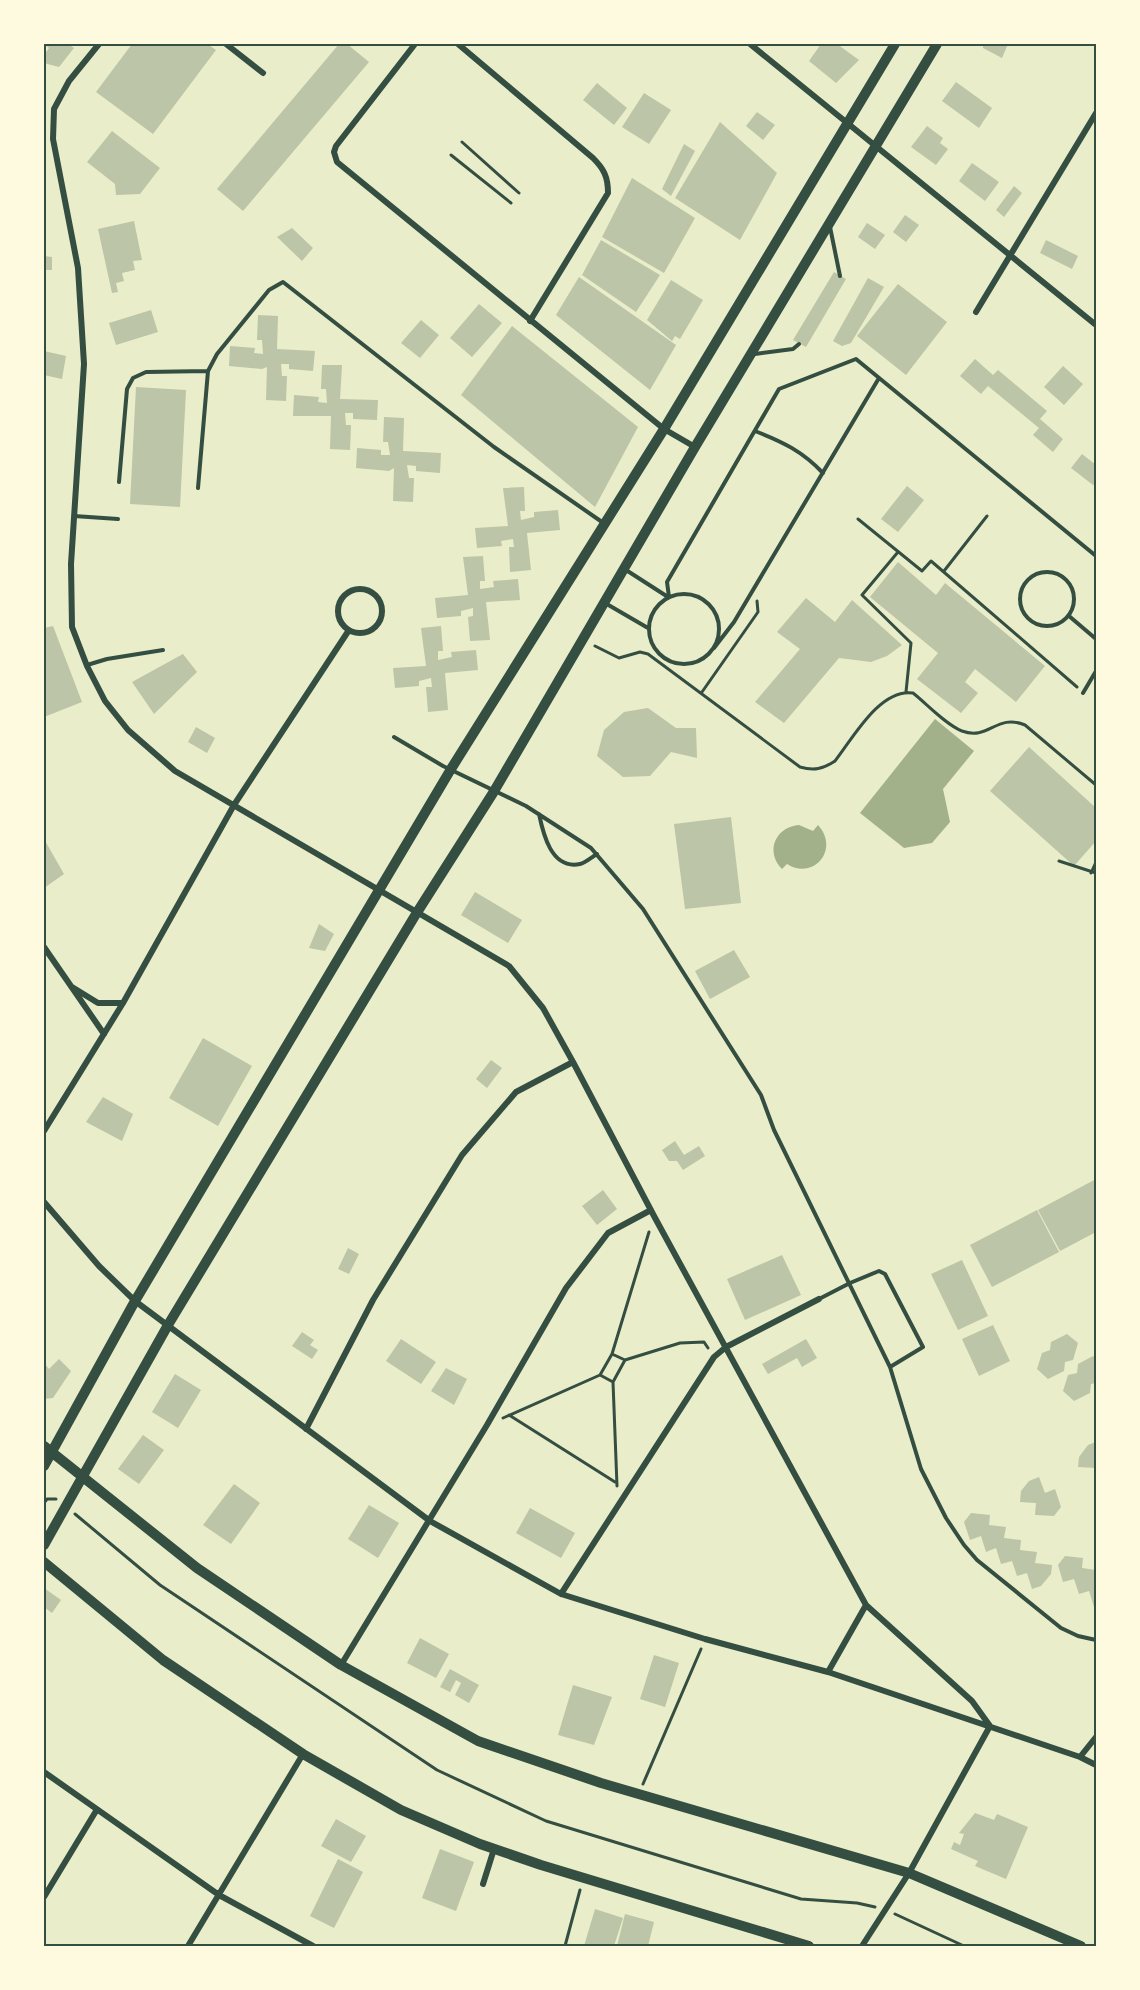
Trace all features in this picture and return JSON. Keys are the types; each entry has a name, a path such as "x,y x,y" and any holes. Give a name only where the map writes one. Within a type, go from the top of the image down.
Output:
{"main road":[{"path":"44,1466 47,1449 451,769 664,429 895,44"},
{"path":"44,1545 168,1325 416,914 495,790 695,447 937,44"},
{"path":"47,1449 197,1568 341,1665 478,1741 639,1793 909,1873 1081,1947"},
{"path":"44,1562 164,1660 303,1754 401,1810 494,1849 809,1947"}],"street":[{"path":"99,44 69,81 54,109 53,139 78,268 84,364 70,564 72,627 87,666 105,701 128,730 175,771 378,892 509,966 543,1008 866,1605 972,1701 990,1726"},
{"path":"226,44 263,73"},
{"path":"415,44 336,146 334,152 340,166 664,429 695,447"},
{"path":"458,44 594,158 603,168 608,181 608,193 530,321"},
{"path":"750,44 1096,325"},
{"path":"976,312 1096,113"},
{"path":"356,590 370,592 376,596 382,608 380,622 375,628 363,633 349,630 343,625 338,611 343,597 356,590"},
{"path":"44,1131 123,1003 234,806 349,630"},
{"path":"44,947 104,1034"},
{"path":"69,985 98,1003 123,1003"},
{"path":"306,1429 373,1300 462,1155 516,1092 573,1062"},
{"path":"44,1202 99,1266 135,1301 430,1521 561,1594 705,1639 828,1672 1080,1756 1096,1765"},
{"path":"341,1665 430,1521 566,1288 608,1233 652,1213"},
{"path":"561,1594 622,1495 714,1358 726,1347 819,1299"},
{"path":"828,1672 866,1605"},
{"path":"862,1947 909,1873 990,1726"},
{"path":"1080,1756 1096,1737"},
{"path":"188,1947 303,1754"},
{"path":"44,1772 96,1811 219,1895 313,1947"},
{"path":"44,1897 96,1811"},
{"path":"483,1884 494,1849"}],"lane":[{"path":"830,224 840,276"},
{"path":"198,488 208,371 218,354 269,290 283,282 494,447 605,524"},
{"path":"751,354 793,349 799,344"},
{"path":"669,597 668,582 779,389 855,359 1096,556"},
{"path":"119,482 127,389 133,378 146,372 208,371"},
{"path":"714,648 719,626 710,605 690,594 669,597 654,609 648,628 655,650 662,660 685,665 696,662 714,648 751,592 879,378"},
{"path":"755,431 791,445 805,454 823,473"},
{"path":"74,516 118,519"},
{"path":"624,569 669,597"},
{"path":"1042,572 1060,576 1067,582 1074,598 1069,616 1063,622 1046,627 1030,620 1020,606 1020,597 1026,581 1042,572"},
{"path":"605,602 648,628"},
{"path":"1069,616 1096,639"},
{"path":"87,666 107,659 163,650"},
{"path":"1083,693 1096,671"},
{"path":"394,737 451,769 539,813 597,854 643,909 761,1095 774,1130 890,1367 899,1390 910,1440 921,1469 946,1518 977,1560 1061,1628 1078,1636 1096,1640"},
{"path":"539,813 544,842 554,855 580,864 597,854"},
{"path":"819,1299 850,1282 879,1271 885,1274 923,1347 890,1367"}],"path":[{"path":"462,142 519,193"},
{"path":"452,155 511,203"},
{"path":"944,571 987,516"},
{"path":"858,519 922,571 931,561 944,571 1083,693"},
{"path":"898,552 862,595 911,643 906,692"},
{"path":"702,692 758,612 757,599 751,592"},
{"path":"583,640 613,656 627,657 640,652 662,660 784,757 800,767 812,770 825,767 835,761 882,701 896,693 906,692 913,693 962,730 986,731 1003,721 1014,720 1025,725 1096,785"},
{"path":"1059,861 1096,873"},
{"path":"1091,873 1096,862"},
{"path":"487,1425 600,1375 612,1354 652,1213"},
{"path":"622,1495 615,1482 613,1382 625,1360 656,1349 694,1342 704,1342 714,1358"},
{"path":"612,1354 625,1360"},
{"path":"600,1375 613,1382"},
{"path":"509,1415 615,1482"},
{"path":"639,1793 705,1639"},
{"path":"565,1947 584,1877"}],"shaded area":[{"path":"935,719 974,751 943,789 950,822 932,843 904,848 860,813"},
{"path":"799,825 813,831 818,825 824,834 825,852 821,860 814,865 797,868 787,864 782,869 774,855 775,841 784,830"}],"building":[{"path":"44,44 68,44 74,48 59,67 44,63 44,55 49,48"},
{"path":"132,44 207,44 216,50 153,134 96,92"},
{"path":"339,44 347,44 369,62 243,211 217,189"},
{"path":"821,44 837,44 859,60 836,83 809,61"},
{"path":"983,44 1008,44 1002,58 983,48"},
{"path":"956,82 992,108 979,128 942,101"},
{"path":"597,83 627,108 614,125 583,100"},
{"path":"644,93 671,110 649,144 622,127"},
{"path":"757,112 775,125 763,140 746,126"},
{"path":"720,122 777,173 740,240 675,198"},
{"path":"927,126 943,138 940,143 948,149 936,165 911,147"},
{"path":"112,131 160,168 140,194 116,195 115,184 87,162"},
{"path":"684,144 695,151 671,196 662,189"},
{"path":"972,163 999,182 985,201 959,181"},
{"path":"632,178 695,218 664,273 602,237"},
{"path":"1014,186 1022,193 1004,217 996,210"},
{"path":"905,215 919,225 906,242 893,232"},
{"path":"134,221 142,260 133,261 135,270 122,273 124,281 116,283 118,292 112,293 98,229"},
{"path":"867,223 885,235 875,249 858,237"},
{"path":"292,228 313,248 302,261 277,237"},
{"path":"601,240 660,275 636,312 582,275"},
{"path":"1046,240 1078,256 1072,269 1040,253"},
{"path":"44,256 52,257 52,270 44,270"},
{"path":"834,272 846,279 806,347 793,340"},
{"path":"579,277 676,345 650,390 556,315"},
{"path":"868,278 884,287 851,343 842,346 833,341"},
{"path":"671,280 703,300 680,339 675,336 672,341 647,320"},
{"path":"898,284 947,322 906,375 857,336"},
{"path":"479,304 502,323 472,357 450,338"},
{"path":"151,310 158,332 116,345 109,323"},
{"path":"258,315 278,316 277,349 315,351 313,371 289,369 289,364 281,364 282,376 287,376 286,401 266,400 267,367 262,369 229,366 230,346 255,348 254,353 263,354 262,340 257,340"},
{"path":"421,320 439,335 420,358 401,343"},
{"path":"512,326 638,427 595,507 461,395"},
{"path":"44,351 66,356 62,379 44,375"},
{"path":"975,359 993,375 998,370 1047,411 1040,419 1063,439 1053,452 1033,435 1039,428 988,386 981,394 960,376"},
{"path":"322,365 342,365 340,399 378,400 377,420 353,419 353,413 345,413 346,425 351,425 350,450 330,449 331,416 293,416 294,395 319,397 318,402 327,403 326,389 321,389"},
{"path":"1063,366 1083,384 1064,405 1044,387"},
{"path":"136,387 186,390 180,507 130,504"},
{"path":"384,417 404,418 403,451 441,453 440,473 416,471 416,466 407,465 409,478 414,478 413,502 393,501 394,468 389,471 356,468 357,448 381,450 381,455 390,455 388,442 383,442"},
{"path":"1082,454 1096,465 1096,482 1093,485 1071,468"},
{"path":"907,486 924,500 898,532 881,519"},
{"path":"524,487 525,511 520,511 521,520 534,517 534,512 558,510 560,530 527,533 531,570 510,572 509,547 514,547 513,539 501,541 502,546 477,548 475,528 508,526 503,488"},
{"path":"483,556 485,581 480,581 480,589 494,587 493,581 518,579 520,600 486,602 490,640 470,641 468,617 473,616 473,608 461,611 461,616 437,618 435,598 468,595 463,557"},
{"path":"898,562 936,595 945,583 1045,666 1016,702 975,669 965,682 978,693 961,713 917,679 938,653 870,597"},
{"path":"806,598 835,622 852,600 902,645 887,656 871,662 839,658 784,723 755,702 800,649 777,632"},
{"path":"53,626 82,702 44,717 44,628"},
{"path":"441,626 443,651 438,651 438,660 452,657 451,652 476,650 478,670 445,673 448,710 428,712 426,687 432,687 431,678 419,681 419,686 395,688 393,668 426,666 421,628"},
{"path":"183,654 197,672 154,714 132,682"},
{"path":"648,708 676,728 696,728 697,758 671,752 650,776 623,777 597,756 604,730 624,712"},
{"path":"196,727 215,738 207,753 188,742"},
{"path":"1029,747 1096,808 1096,841 1074,866 990,791"},
{"path":"731,817 741,903 685,909 674,824"},
{"path":"44,839 64,874 44,888"},
{"path":"475,892 522,920 508,943 461,915"},
{"path":"319,924 334,934 325,951 309,948"},
{"path":"734,950 750,977 710,999 695,971"},
{"path":"203,1038 252,1066 218,1126 169,1098"},
{"path":"491,1060 502,1068 487,1088 476,1079"},
{"path":"103,1097 133,1114 122,1141 86,1122"},
{"path":"675,1141 684,1155 699,1146 705,1156 683,1170 677,1161 669,1161 662,1150"},
{"path":"1096,1179 1096,1232 1060,1251 1038,1210"},
{"path":"603,1190 617,1209 597,1225 582,1206"},
{"path":"1037,1210 1059,1252 992,1287 970,1245"},
{"path":"348,1248 359,1254 349,1274 338,1269"},
{"path":"782,1255 801,1295 745,1320 727,1279"},
{"path":"962,1260 988,1316 958,1330 931,1274"},
{"path":"993,1325 1010,1361 979,1376 962,1339"},
{"path":"302,1332 314,1340 310,1345 318,1350 312,1359 292,1346"},
{"path":"1067,1334 1078,1343 1073,1360 1065,1362 1064,1371 1048,1379 1037,1369 1042,1353 1050,1350 1051,1342"},
{"path":"401,1339 436,1362 421,1384 386,1361"},
{"path":"806,1339 817,1358 802,1367 797,1358 768,1374 762,1364"},
{"path":"1093,1356 1096,1358 1096,1383 1091,1384 1090,1393 1074,1401 1063,1391 1068,1375 1077,1373 1078,1364"},
{"path":"59,1359 71,1371 53,1398 44,1399 44,1363 49,1369"},
{"path":"446,1368 467,1379 454,1405 431,1391"},
{"path":"175,1374 201,1390 178,1428 152,1412"},
{"path":"143,1435 164,1450 139,1484 118,1469"},
{"path":"1096,1442 1096,1468 1078,1467 1079,1457 1088,1445"},
{"path":"1039,1477 1045,1493 1055,1489 1061,1507 1054,1516 1035,1515 1036,1503 1020,1502 1021,1491 1029,1481"},
{"path":"234,1484 260,1503 231,1544 203,1525"},
{"path":"369,1505 399,1523 378,1558 348,1539"},
{"path":"530,1508 575,1533 561,1558 516,1533"},
{"path":"971,1513 990,1515 989,1525 1006,1527 1004,1538 1021,1540 1020,1550 1037,1552 1035,1563 1052,1565 1051,1574 1041,1586 1032,1589 1027,1573 1017,1576 1012,1561 1001,1564 996,1548 986,1552 981,1536 970,1540 964,1522"},
{"path":"1065,1556 1083,1558 1082,1568 1096,1570 1096,1606 1094,1607 1089,1591 1079,1594 1074,1579 1063,1582 1058,1565"},
{"path":"44,1588 61,1600 52,1613 44,1607"},
{"path":"420,1638 449,1654 436,1678 407,1663"},
{"path":"654,1655 679,1663 665,1707 640,1699"},
{"path":"450,1669 479,1685 469,1703 455,1695 461,1683 456,1680 450,1692 440,1687"},
{"path":"573,1685 612,1697 594,1745 558,1735"},
{"path":"975,1813 994,1820 997,1814 1028,1827 1006,1879 975,1866 978,1861 951,1849 954,1842 960,1845 964,1834 959,1833"},
{"path":"336,1819 366,1836 351,1862 321,1846"},
{"path":"440,1849 474,1862 456,1911 422,1898"},
{"path":"338,1859 363,1872 334,1928 310,1916"},
{"path":"595,1909 623,1918 614,1946 584,1946"},
{"path":"625,1914 654,1922 648,1946 617,1946"}]}
